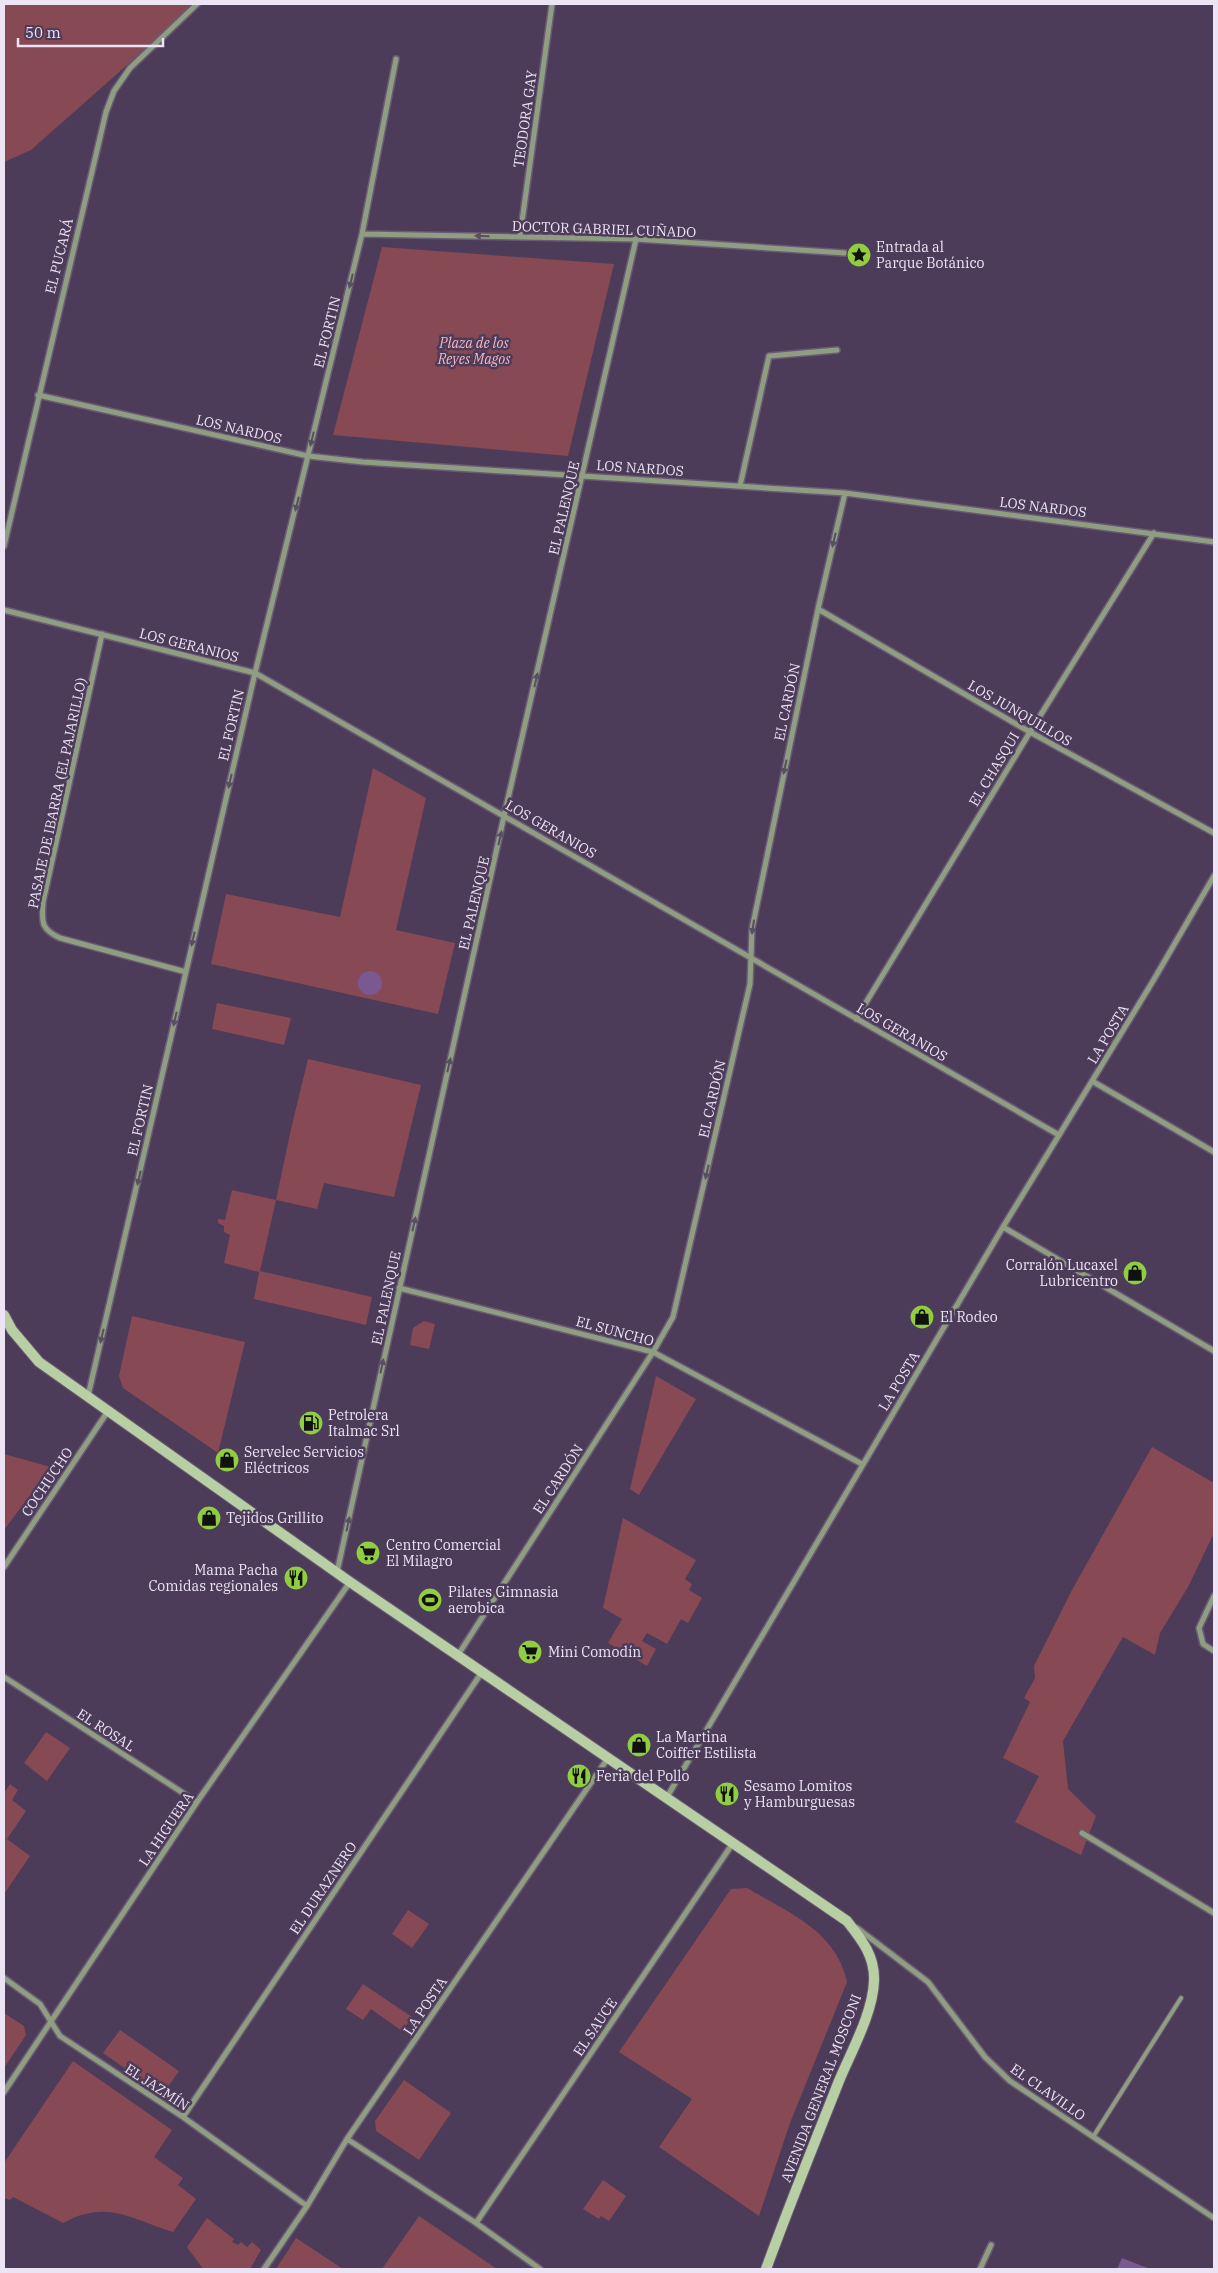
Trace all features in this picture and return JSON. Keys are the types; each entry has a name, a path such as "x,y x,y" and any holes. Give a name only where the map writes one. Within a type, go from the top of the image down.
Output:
{"main road":[{"name":"AVENIDA GENERAL MOSCONI","path":"4,1315 12,1330 39,1362 350,1582 667,1796 847,1921 870,1953 874,1969 872,1994 864,2020 802,2173 766,2269"}],"street":[{"name":"EL PUCARÁ","path":"4,546 106,112 111,98 130,68 197,4"},
{"name":"TEODORA GAY","path":"520,236 552,4"},
{"name":"EL FORTIN","path":"88,1397 255,674 362,234 396,59"},
{"name":"DOCTOR GABRIEL CUÑADO","path":"362,234 636,239 845,253"},
{"name":"EL PALENQUE","path":"337,1572 504,816 636,239"},
{"path":"740,486 769,356 836,350"},
{"name":"LOS NARDOS","path":"38,395 308,456 363,462 845,493 1214,542"},
{"name":"EL CARDÓN","path":"458,1655 654,1352 673,1317 750,984 752,929 818,608 845,493"},
{"name":"EL CHASQUI","path":"856,1019 1030,732 1154,533"},
{"name":"LOS JUNQUILLOS","path":"818,608 1030,732 1214,833"},
{"name":"LOS GERANIOS","path":"4,610 255,674 752,957 1059,1136"},
{"name":"PASAJE DE IBARRA (EL PAJARILLO)","path":"102,634 43,902 42,922 48,932 60,938 186,972"},
{"name":"LA POSTA","path":"667,1796 862,1464 1214,876"},
{"path":"1092,1081 1214,1152"},
{"path":"1003,1227 1214,1351"},
{"name":"EL SUNCHO","path":"399,1288 654,1352 862,1464"},
{"name":"COCHUCHO","path":"4,1567 108,1411"},
{"name":"LA HIGUERA","path":"4,2092 197,1802 350,1582"},
{"path":"1214,1596 1199,1628 1203,1644 1214,1651"},
{"name":"EL DURAZNERO","path":"183,2117 482,1672"},
{"name":"EL ROSAL","path":"4,1677 197,1802"},
{"name":"LA POSTA","path":"264,2269 307,2206 347,2139 609,1758"},
{"path":"1082,1833 1214,1913"},
{"name":"EL SAUCE","path":"476,2223 734,1843"},
{"name":"EL CLAVILLO","path":"847,1921 928,1982 985,2057 1010,2081 1214,2218"},
{"name":"EL JAZMÍN","path":"4,1978 40,2004 60,2036 183,2117 307,2206"},
{"path":"347,2139 476,2223 540,2269"},
{"path":"980,2269 992,2245"}],"lane":[{"path":"1093,2137 1181,1998"}],"green space":[{"path":"4,4 196,4 31,150 4,162"},
{"name":"Plaza de los Reyes Magos","path":"382,247 614,264 568,456 333,435"},
{"path":"373,768 426,798 396,930 455,943 438,1014 211,964 226,894 340,917"},
{"path":"217,1003 291,1018 284,1045 212,1029"},
{"path":"308,1059 421,1085 394,1197 324,1183 317,1209 276,1200"},
{"path":"232,1190 276,1200 260,1271 372,1297 366,1325 254,1299 259,1272 224,1263 230,1235 224,1232 224,1226 218,1223 218,1219 225,1220"},
{"path":"132,1316 245,1342 218,1453 123,1388 119,1376"},
{"path":"424,1321 435,1324 429,1349 410,1345 413,1328"},
{"path":"656,1376 696,1399 639,1495 630,1489"},
{"path":"1152,1447 1214,1483 1214,1533 1188,1587 1160,1633 1155,1655 1123,1637 1063,1741 1068,1789 1096,1816 1081,1855 1015,1822 1039,1776 1003,1758 1030,1702 1024,1698 1035,1678 1034,1666 1072,1590"},
{"path":"4,1454 51,1467 4,1530"},
{"path":"623,1518 696,1560 685,1579 692,1584 689,1590 702,1598 688,1623 681,1619 667,1644 647,1633 642,1641 656,1649 647,1666 608,1643 622,1619 603,1608"},
{"path":"46,1732 70,1748 47,1781 24,1763"},
{"path":"10,1784 18,1790 12,1800 26,1811 7,1839 30,1856 4,1894 4,1842 6,1839 4,1837 4,1793"},
{"path":"747,1888 794,1915 822,1936 833,1949 841,1964 847,1982 790,2123 759,2216 659,2147 692,2099 619,2052 731,1889"},
{"path":"408,1910 429,1924 412,1948 392,1934"},
{"path":"363,1984 412,2017 402,2031 371,2009 363,2020 346,2009"},
{"path":"4,2013 24,2026 26,2035 4,2068"},
{"path":"120,2030 179,2071 167,2088 156,2090 103,2053"},
{"path":"73,2061 172,2130 154,2157 183,2178 178,2185 196,2199 173,2232 131,2217 106,2212 93,2212 63,2223 13,2197 10,2200 4,2198 4,2163"},
{"path":"404,2080 451,2113 419,2160 376,2131 375,2121"},
{"path":"603,2180 626,2196 609,2221 601,2216 599,2219 583,2209"},
{"path":"419,2216 497,2269 382,2269"},
{"path":"207,2218 234,2239 232,2242 238,2245 241,2242 247,2247 252,2242 261,2250 250,2269 203,2269 187,2247"},
{"path":"296,2238 343,2269 276,2269"}],"shaded area":[{"path":"370,971 378,975 382,983 378,991 370,995 362,991 358,983 362,975"},
{"path":"1122,2258 1150,2269 1117,2269"}],"place":[{"name":"Entrada al Parque Botánico","path":"859,255"},
{"name":"Corralón Lucaxel Lubricentro","path":"1135,1273"},
{"name":"El Rodeo","path":"922,1317"},
{"name":"Petrolera Italmac Srl","path":"311,1423"},
{"name":"Servelec Servicios Eléctricos","path":"227,1460"},
{"name":"Tejidos Grillito","path":"209,1518"},
{"name":"Centro Comercial El Milagro","path":"368,1553"},
{"name":"Mama Pacha Comidas regionales","path":"296,1578"},
{"name":"Pilates Gimnasia aerobica","path":"430,1600"},
{"name":"Mini Comodín","path":"530,1652"},
{"name":"La Martina Coiffer Estilista","path":"639,1745"},
{"name":"Feria del Pollo","path":"579,1776"},
{"name":"Sesamo Lomitos y Hamburguesas","path":"727,1794"}]}
